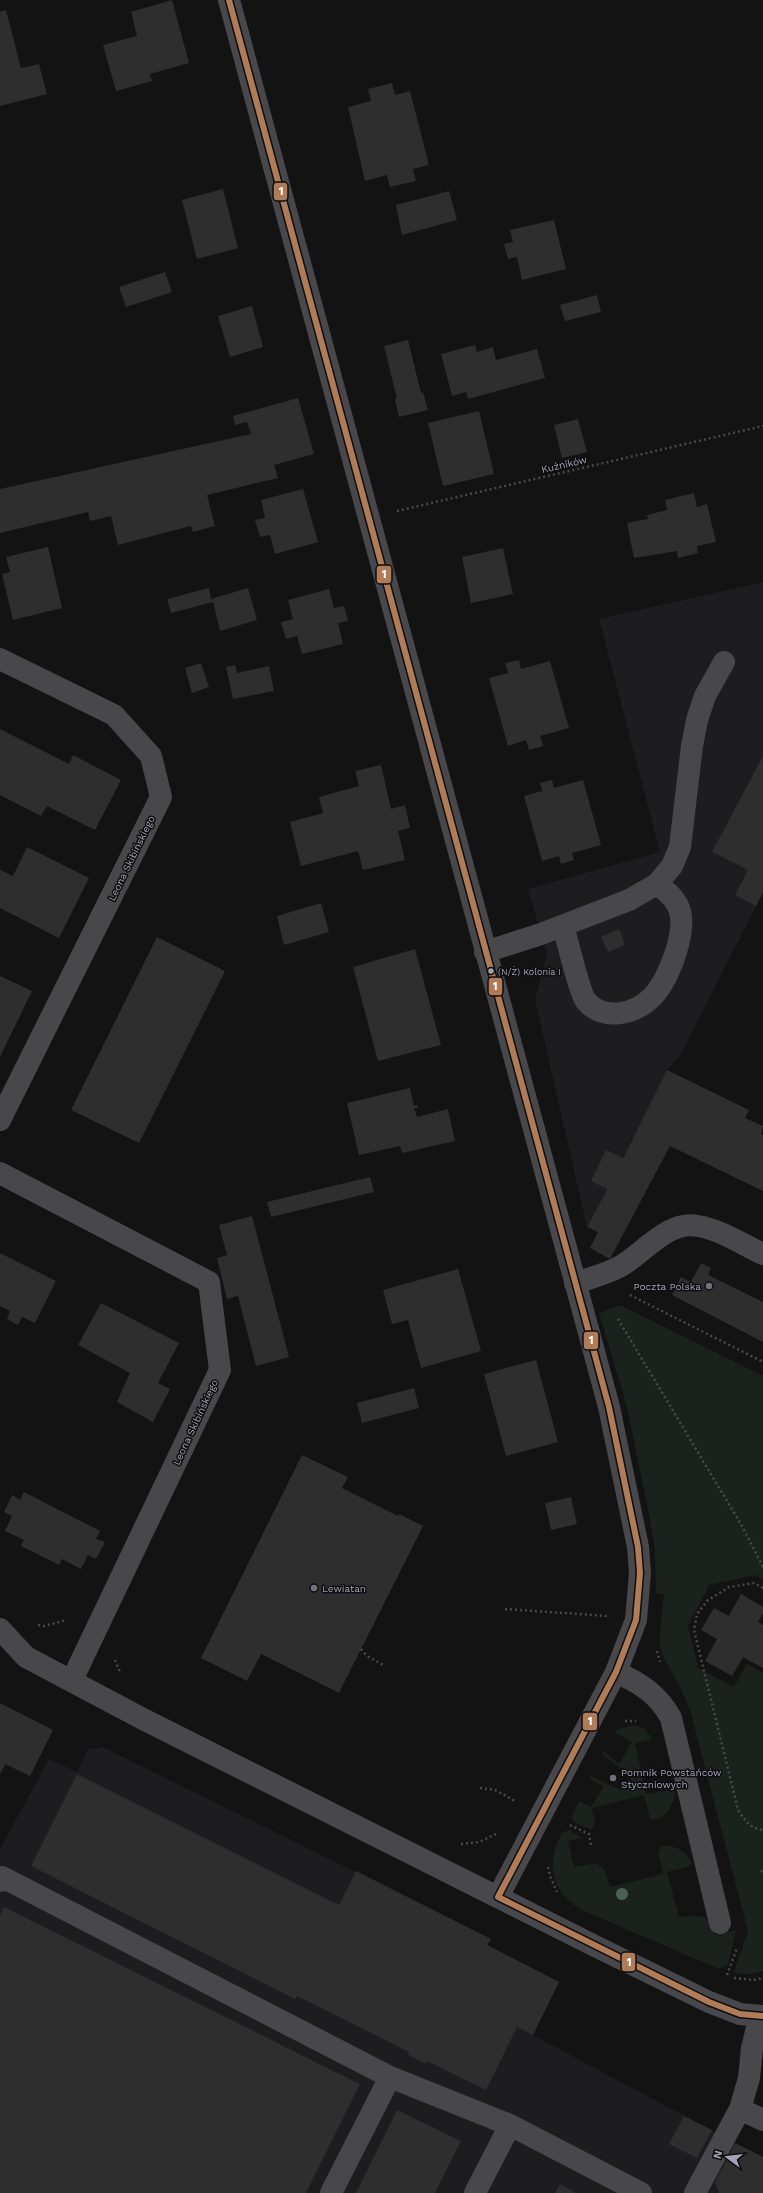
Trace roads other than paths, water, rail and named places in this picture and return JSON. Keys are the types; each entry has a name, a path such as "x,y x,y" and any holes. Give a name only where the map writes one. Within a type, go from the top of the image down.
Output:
{"street":[{"path":"228,0 485,952 585,1280 638,1547 640,1572 636,1620 616,1672 498,1897"},
{"name":"Leona Skibińskiego","path":"0,659 114,715 151,756 161,797 0,1120"},
{"path":"485,952 563,926 629,900 657,884 672,866 680,847 697,720 705,696 724,662"},
{"path":"563,926 585,1000 595,1010 607,1014 620,1013 637,1008 653,996 667,975 676,951 680,928 678,906 669,893 657,884"},
{"name":"Leona Skibińskiego","path":"0,1173 209,1282 220,1370 72,1680"},
{"path":"585,1280 621,1266 656,1239 677,1228 683,1227 696,1226 714,1230 763,1254"},
{"path":"0,1629 26,1657 72,1680 143,1719 709,2002 740,2014 761,2016 752,2048 749,2078 740,2109 695,2193"},
{"path":"616,1672 651,1691 664,1705 671,1718 720,1924"},
{"path":"0,1881 2,1877 390,2077 510,2125 641,2193"},
{"path":"331,2193 390,2077"},
{"path":"740,2109 763,2120"},
{"path":"475,2193 510,2125"}],"place":[{"name":"(N/Ż) Kolonia I","path":"491,971"},
{"name":"Poczta Polska","path":"709,1286"},
{"name":"Lewiatan","path":"314,1588"},
{"name":"Pomnik Powstańców Styczniowych","path":"613,1778"}]}
